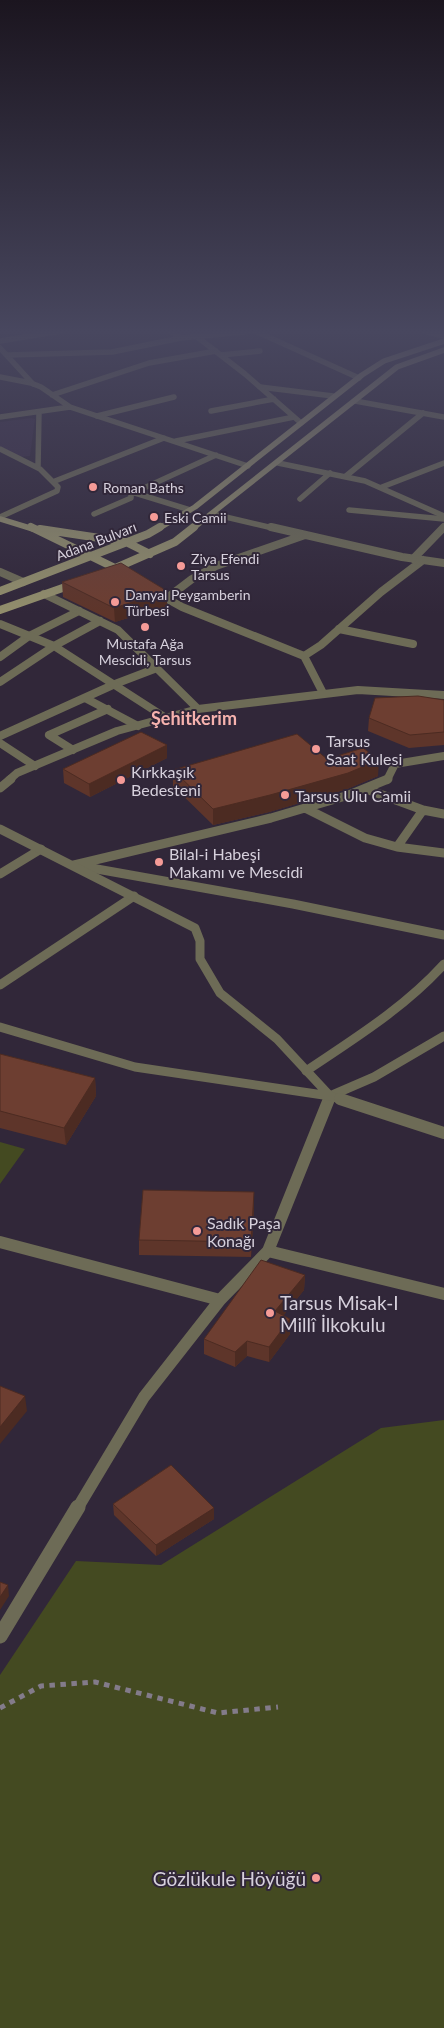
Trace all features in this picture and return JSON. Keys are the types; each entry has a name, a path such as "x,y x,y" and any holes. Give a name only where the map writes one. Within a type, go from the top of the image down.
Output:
{"main road":[{"name":"Adana Bulvarı","path":"0,591 148,534 190,510 298,426"},
{"name":"Adana Bulvarı","path":"107,571 176,542 324,426"},
{"path":"0,518 30,527 126,542 150,554"},
{"path":"30,527 115,568"},
{"name":"Adana Bulvarı","path":"0,610 83,580"}],"street":[{"path":"38,467 39,426"},
{"path":"126,426 248,466"},
{"path":"175,442 253,426"},
{"path":"346,476 408,426"},
{"path":"55,481 164,438"},
{"path":"0,448 38,467 55,481 58,487 57,491 0,518"},
{"path":"94,514 131,498 131,494 216,455"},
{"path":"278,463 346,476 382,487 444,518"},
{"path":"382,487 444,463"},
{"path":"300,499 330,473"},
{"path":"135,493 190,510"},
{"path":"349,510 444,518"},
{"path":"213,514 306,536 444,563"},
{"path":"413,558 444,527"},
{"path":"166,598 192,579 216,566 306,536"},
{"path":"304,656 321,645 381,592 423,560"},
{"path":"124,564 130,571"},
{"path":"0,572 23,582"},
{"path":"151,589 182,607 304,656 323,693"},
{"path":"44,594 118,630 198,709"},
{"path":"0,657 29,636 79,611"},
{"path":"0,682 54,646 100,621"},
{"path":"0,624 54,646 166,718"},
{"path":"339,629 413,644"},
{"path":"0,736 115,684 157,668"},
{"path":"0,788 4,779 118,731 198,709 358,690 444,695"},
{"path":"85,698 138,726"},
{"path":"73,750 49,735 108,709"},
{"path":"0,743 35,766"},
{"path":"74,865 208,834 306,808 387,781 395,764 409,760 444,756"},
{"path":"366,789 423,810 444,814"},
{"path":"306,808 365,838 397,847 444,853"},
{"path":"397,847 423,810"},
{"path":"0,829 195,928 200,941 200,959 220,993 277,1040 330,1096"},
{"path":"0,874 41,849"},
{"path":"74,865 293,904 444,935"},
{"path":"0,985 134,896"},
{"path":"306,1071 393,1012 420,990 444,964"},
{"path":"0,1027 135,1067 330,1096 444,1133"},
{"path":"0,1636 144,1397 220,1300 268,1252 330,1096 374,1077 444,1036"},
{"path":"0,1242 220,1300"},
{"path":"268,1252 444,1294"}],"path":[{"path":"0,1708 41,1686 95,1682 218,1713 278,1707"}],"shaded area":[{"path":"0,426 34,426 30,456 20,457 0,447"}],"green space":[{"path":"0,1142 25,1149 0,1184"},
{"path":"444,1420 444,2028 0,2028 0,1675 76,1561 161,1565 381,1428"}],"building":[{"path":"121,563 167,591 114,608 62,582"},
{"path":"418,696 444,700 444,732 410,735 369,718 375,698"},
{"path":"141,732 167,745 89,784 63,769"},
{"path":"297,734 327,759 363,748 379,760 348,773 213,809 173,770"},
{"path":"0,1054 95,1078 64,1128 0,1111"},
{"name":"Sadık Paşa Konağı","path":"143,1190 254,1192 251,1242 139,1240"},
{"path":"261,1260 305,1275 275,1311 290,1319 269,1347 247,1341 235,1352 204,1339"},
{"path":"0,1386 25,1396 0,1427"},
{"path":"171,1465 214,1508 156,1545 113,1504"},
{"path":"0,1582 8,1585 0,1597"}],"place":[{"name":"Roman Baths","path":"93,487"},
{"name":"Eski Camii","path":"154,517"},
{"name":"Ziya Efendi Tarsus","path":"181,566"},
{"name":"Danyal Peygamberin Türbesi","path":"115,602"},
{"name":"Mustafa Ağa Mescidi, Tarsus","path":"145,627"},
{"name":"Tarsus Saat Kulesi","path":"316,749"},
{"name":"Kırkkaşık Bedesteni","path":"121,780"},
{"name":"Tarsus Ulu Camii","path":"285,795"},
{"name":"Bilal-i Habeşi Makamı ve Mescidi","path":"159,862"},
{"name":"Sadık Paşa Konağı","path":"197,1231"},
{"name":"Tarsus Misak-I Millî İlkokulu","path":"270,1313"},
{"name":"Gözlükule Höyüğü","path":"316,1878"}],"district":[{"name":"Şehitkerim","path":"194,718"}]}
